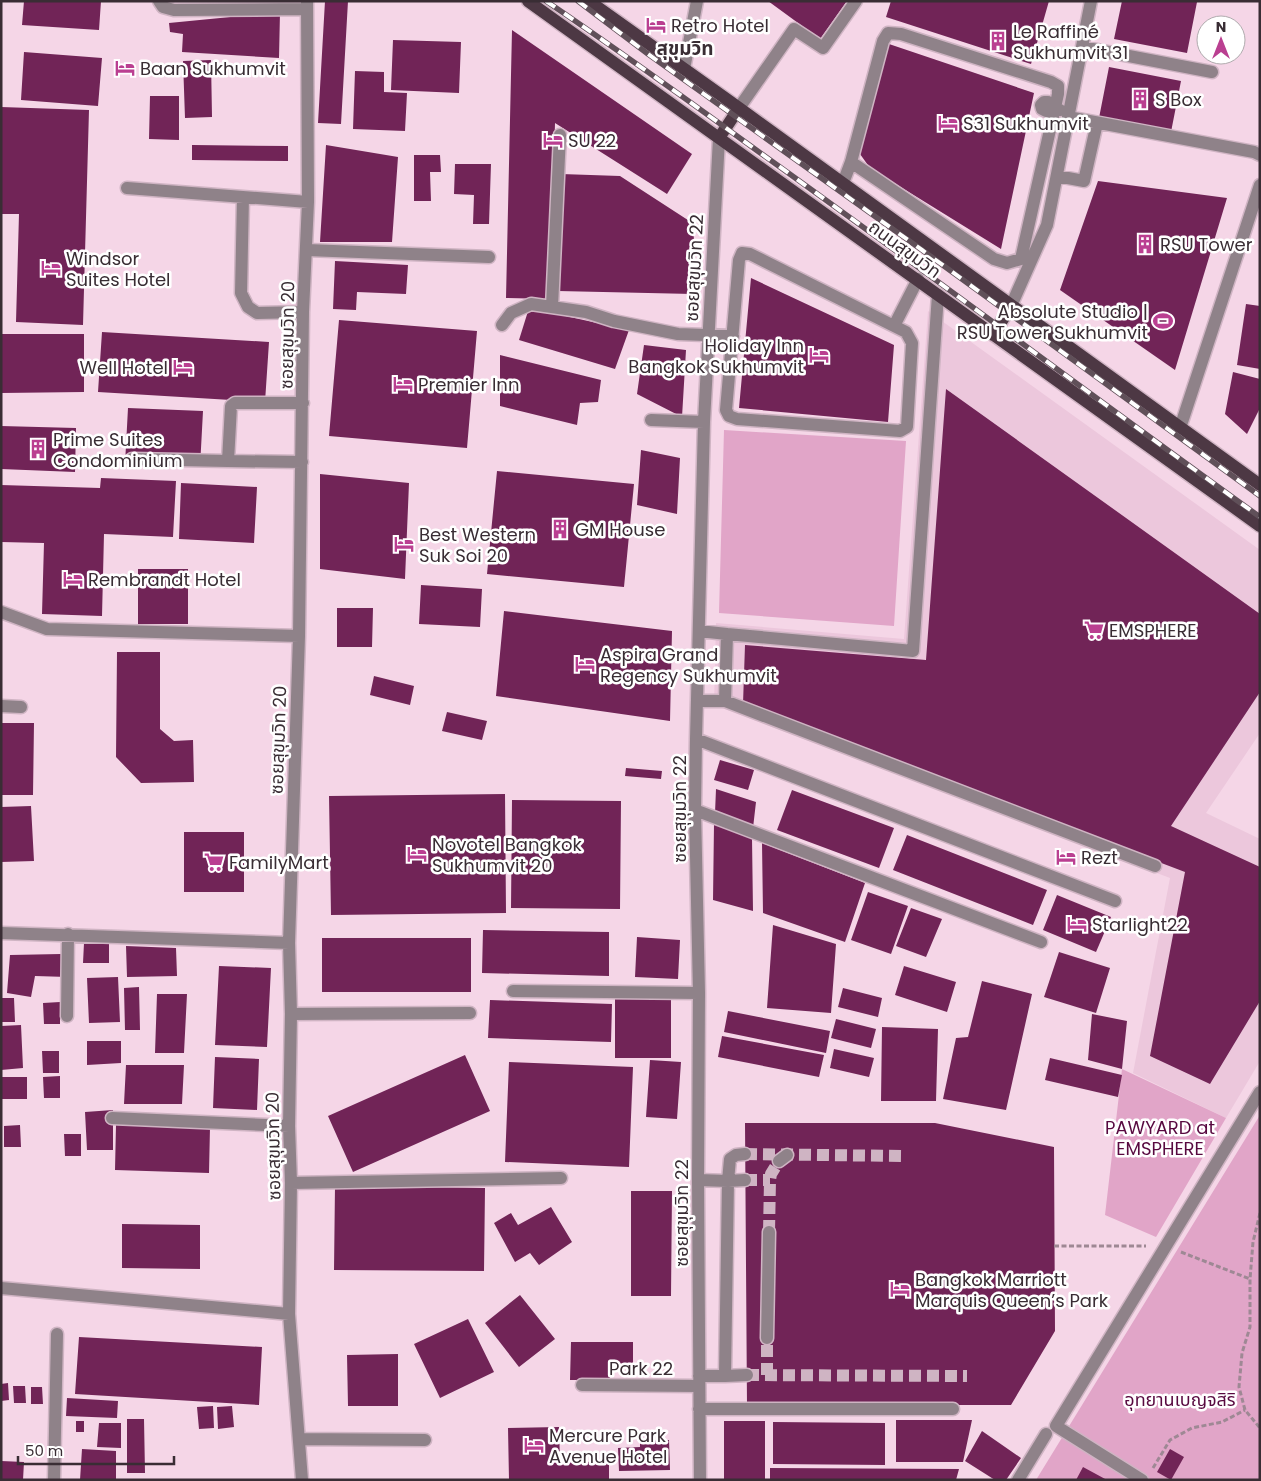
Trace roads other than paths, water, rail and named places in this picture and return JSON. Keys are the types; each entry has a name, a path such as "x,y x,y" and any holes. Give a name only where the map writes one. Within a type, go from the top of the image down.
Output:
{"main road":[{"name":"ถนนสุขุมวิท","path":"528,1 1260,526"},
{"name":"ถนนสุขุมวิท","path":"589,1 1260,485"},
{"path":"719,138 739,108"},
{"path":"993,335 1011,306"}],"street":[{"path":"159,1 163,7 174,10 307,5"},
{"path":"684,69 696,1"},
{"path":"739,108 794,29 823,48 856,1"},
{"path":"1011,306 1047,225 1091,1"},
{"name":"ซอยสุขุมวิท 20","path":"302,1480 289,1314 291,1014 289,943 299,636 303,312 308,202 307,5"},
{"path":"842,183 851,162 882,40 888,32 901,34 1051,82 1058,86 1055,108 1020,259 1007,263 994,259 851,162"},
{"path":"1082,47 1212,72"},
{"path":"1055,108 1097,123 1254,152 1260,155"},
{"path":"1057,176 1084,181 1097,123"},
{"path":"552,307 560,135"},
{"name":"ซอยสุขุมวิท 22","path":"700,1480 699,993 695,810 696,739 704,422 719,138"},
{"path":"1180,428 1260,185"},
{"path":"127,188 308,202"},
{"path":"244,197 241,293 248,307 257,313 303,312"},
{"path":"307,250 489,257"},
{"path":"742,253 750,254 906,332 912,343 907,427 900,431 738,419 729,416 726,410 733,336 739,260 742,253"},
{"path":"894,326 918,280"},
{"path":"699,631 913,651 938,295"},
{"path":"502,325 511,313 531,304 586,312 614,321 678,334 733,336"},
{"path":"228,460 231,406 235,403 303,403"},
{"path":"651,420 704,422"},
{"path":"132,459 302,462"},
{"path":"1,612 47,629 299,636"},
{"path":"725,701 727,634"},
{"path":"697,700 725,701 1155,866"},
{"path":"1,706 21,707"},
{"path":"696,739 1115,901"},
{"path":"695,810 1040,942"},
{"path":"1,933 289,943"},
{"path":"68,934 68,1016"},
{"path":"513,991 699,993"},
{"path":"291,1014 470,1013"},
{"path":"1146,1476 1056,1426 1260,1092"},
{"path":"112,1118 289,1126"},
{"path":"725,1376 728,1180 730,1159 736,1155 745,1154"},
{"path":"291,1183 562,1178"},
{"path":"698,1180 745,1180"},
{"path":"767,1338 769,1232"},
{"path":"1,1288 289,1314"},
{"path":"54,1480 57,1334"},
{"name":"Park 22","path":"582,1385 699,1381 725,1376 747,1375"},
{"path":"699,1409 953,1409"},
{"path":"1018,1480 1046,1434"},
{"path":"299,1438 425,1440"}],"tunnel":[{"path":"745,1154 902,1156"},
{"path":"769,1232 770,1180 771,1174 779,1161"},
{"path":"745,1180 770,1180"},
{"path":"767,1338 767,1375"},
{"path":"747,1375 967,1376"}],"railway":[{"path":"546,1 822,197 1260,517"},
{"path":"578,1 648,54 922,250 1260,496"}],"place":[{"name":"Retro Hotel","path":"656,25"},
{"name":"Le Raffiné Sukhumvit 31","path":"998,41"},
{"name":"Baan Sukhumvit","path":"125,68"},
{"name":"S Box","path":"1140,99"},
{"name":"S31 Sukhumvit","path":"948,123"},
{"name":"SU 22","path":"553,140"},
{"name":"RSU Tower","path":"1145,244"},
{"name":"Windsor Suites Hotel","path":"51,268"},
{"name":"Absolute Studio | RSU Tower Sukhumvit","path":"1163,321"},
{"name":"Holiday Inn Bangkok Sukhumvit","path":"819,355"},
{"name":"Well Hotel","path":"183,367"},
{"name":"Premier Inn","path":"403,384"},
{"name":"Prime Suites Condominium","path":"38,449"},
{"name":"GM House","path":"560,529"},
{"name":"Best Western Suk Soi 20","path":"404,544"},
{"name":"Rembrandt Hotel","path":"73,579"},
{"name":"EMSPHERE","path":"1094,630"},
{"name":"Aspira Grand Regency Sukhumvit","path":"585,664"},
{"name":"Novotel Bangkok Sukhumvit 20","path":"417,854"},
{"name":"Rezt","path":"1066,857"},
{"name":"FamilyMart","path":"214,862"},
{"name":"Starlight22","path":"1077,924"},
{"name":"Bangkok Marriott Marquis Queen’s Park","path":"900,1289"},
{"name":"Mercure Park Avenue Hotel","path":"534,1445"}],"district":[{"name":"สุขุมวิท","path":"685,48"}],"park label":[{"name":"PAWYARD at EMSPHERE","path":"1160,1137"},
{"name":"อุทยานเบญจสิริ","path":"1180,1399"}]}
